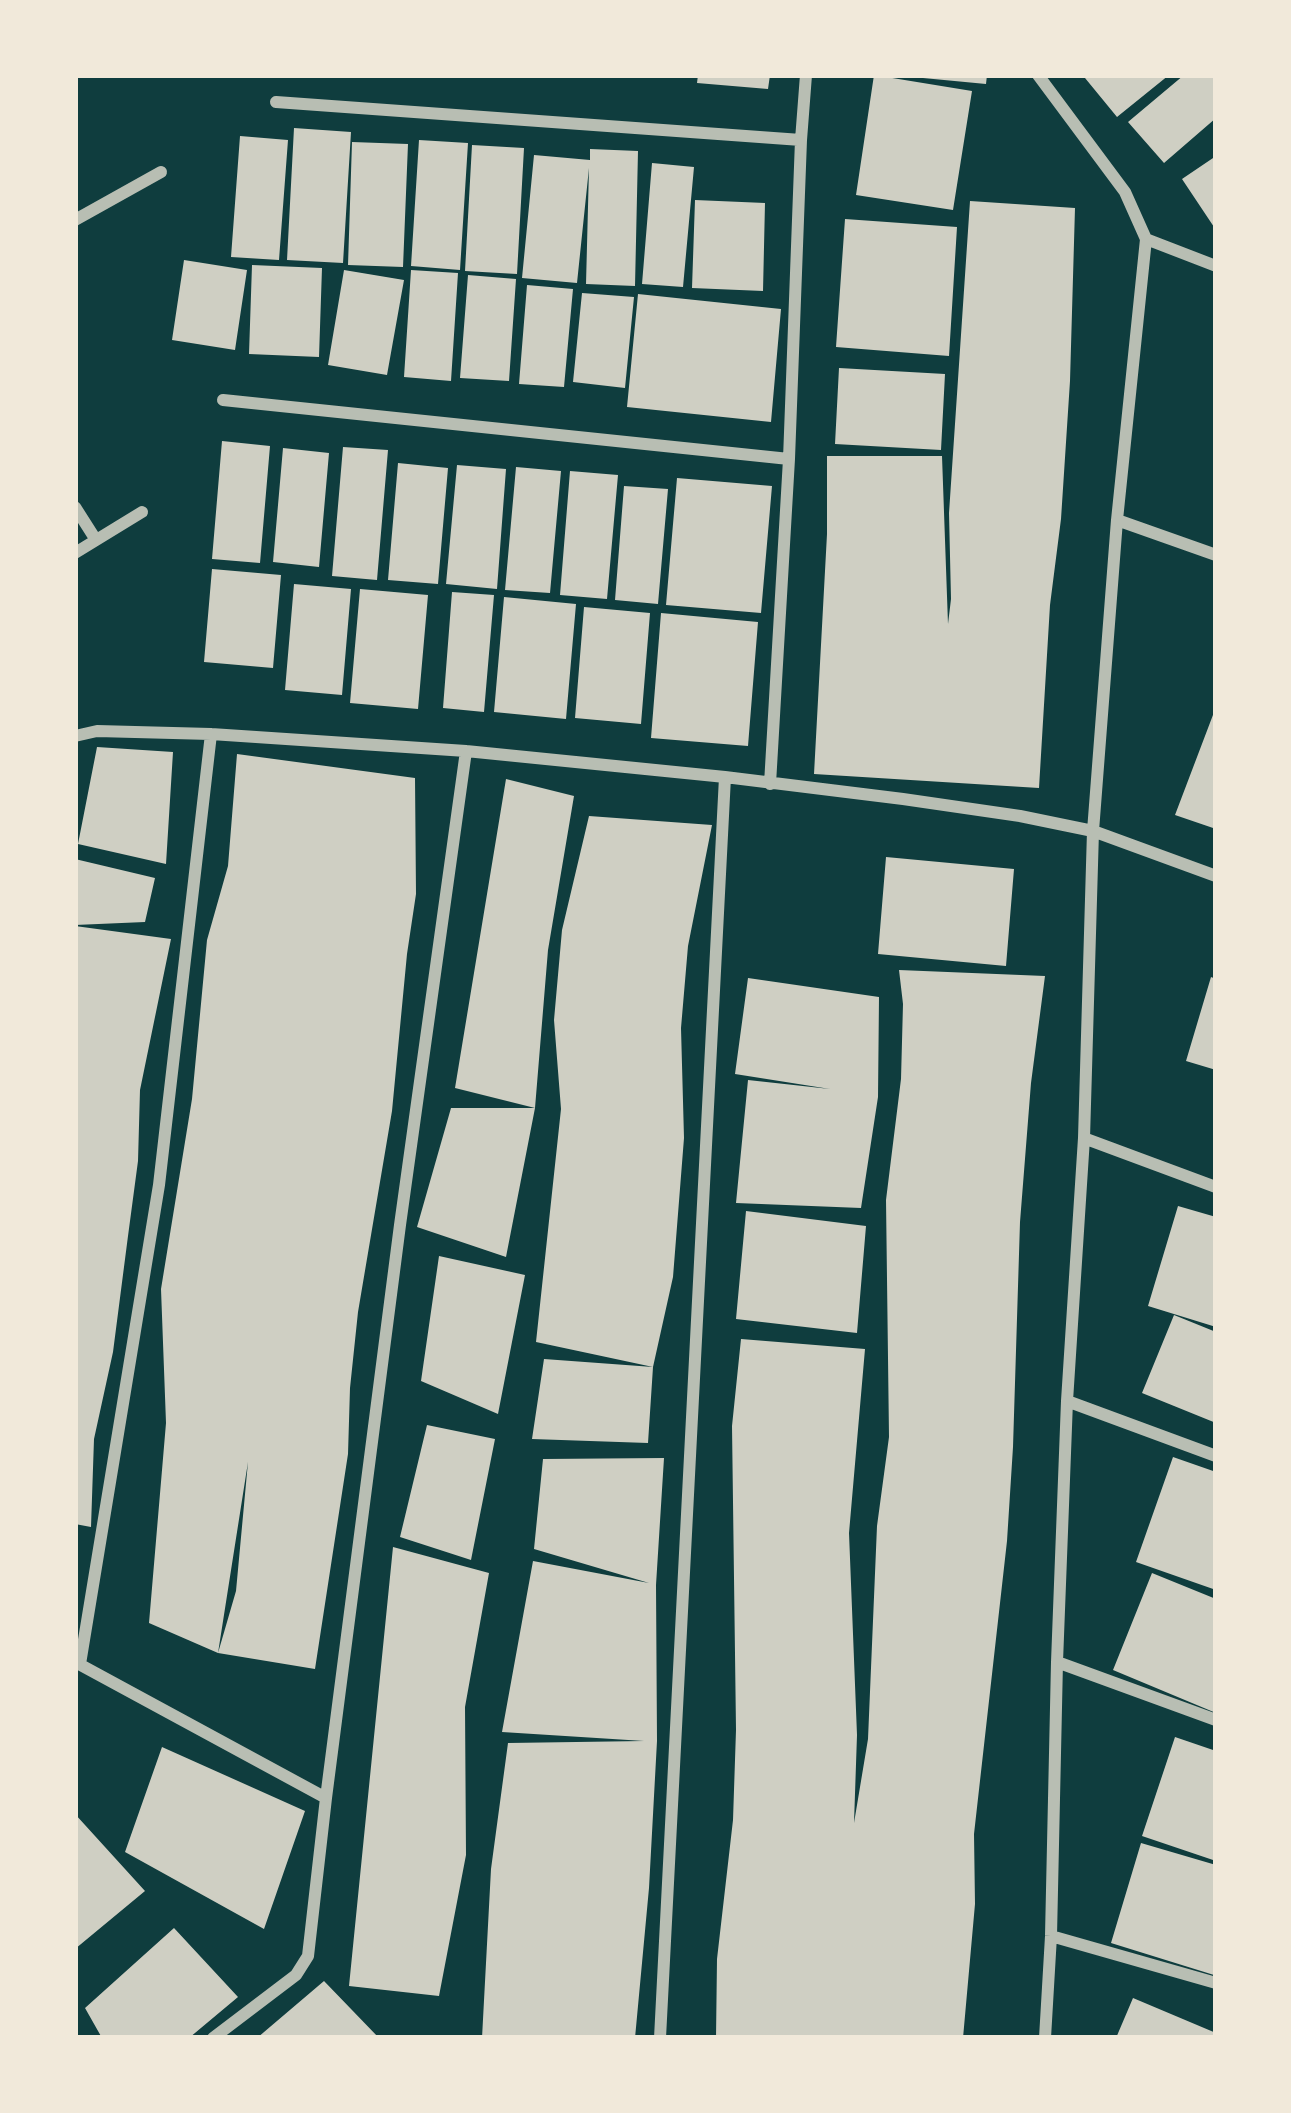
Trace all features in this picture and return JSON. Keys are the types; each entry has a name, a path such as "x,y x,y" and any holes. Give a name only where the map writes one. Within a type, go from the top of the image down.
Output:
{"street":[{"path":"770,784 806,75"},
{"path":"1038,75 1124,192 1146,239 1093,831 1045,2038"},
{"path":"276,102 801,140"},
{"path":"75,220 161,172"},
{"path":"1146,239 1216,266"},
{"path":"223,400 789,459"},
{"path":"75,507 96,540"},
{"path":"75,553 142,512"},
{"path":"1118,520 1216,555"},
{"path":"75,736 97,731 211,734 466,751 725,777 1020,816 1093,831 1216,876"},
{"path":"211,734 159,1185 78,1663 326,1798"},
{"path":"214,2038 296,1975 308,1956 400,1225 466,751"},
{"path":"659,2038 725,777"},
{"path":"1084,1138 1216,1187"},
{"path":"1067,1401 1216,1456"},
{"path":"1057,1662 1216,1720"},
{"path":"1051,1936 1216,1983"}],"building":[{"path":"698,75 770,75 768,89 697,83"},
{"path":"874,75 972,91 953,210 856,195"},
{"path":"923,75 987,75 986,84"},
{"path":"1169,75 1117,117 1085,78"},
{"path":"1184,75 1216,75 1216,118 1164,163 1128,122"},
{"path":"294,128 351,132 343,263 287,260"},
{"path":"240,136 288,140 279,260 231,257"},
{"path":"419,140 468,143 460,270 411,266"},
{"path":"352,142 408,144 403,267 348,265"},
{"path":"472,145 524,148 517,274 465,271"},
{"path":"590,149 638,151 635,286 586,284 589,168 577,283 522,278 534,155 590,160"},
{"path":"1216,156 1216,230 1182,179"},
{"path":"652,163 694,167 683,287 642,284"},
{"path":"695,200 765,203 763,291 692,288"},
{"path":"970,201 1075,208 1070,381 1039,788 814,774 827,456 942,456 948,624 949,513"},
{"path":"845,219 957,227 949,356 836,347"},
{"path":"184,260 247,270 235,350 172,340"},
{"path":"252,265 322,268 319,357 249,354"},
{"path":"344,270 404,280 387,375 328,365"},
{"path":"411,270 458,273 451,381 404,377"},
{"path":"468,275 516,279 509,381 460,378"},
{"path":"527,285 573,289 564,387 519,384"},
{"path":"582,293 634,297 625,388 573,382"},
{"path":"638,294 781,309 771,422 627,407"},
{"path":"839,368 945,374 941,450 835,444"},
{"path":"222,441 270,446 260,563 212,559"},
{"path":"343,447 388,450 377,580 332,576"},
{"path":"283,448 329,453 319,567 273,562"},
{"path":"398,463 448,468 438,584 388,580"},
{"path":"457,465 506,469 497,589 446,584"},
{"path":"516,467 561,471 550,593 505,590"},
{"path":"570,471 618,475 607,599 560,595"},
{"path":"677,478 772,486 761,613 666,605"},
{"path":"624,486 668,489 658,604 615,600"},
{"path":"212,569 281,575 273,668 204,662"},
{"path":"294,584 351,589 342,695 285,690"},
{"path":"360,589 428,595 418,709 350,703"},
{"path":"452,592 494,595 484,712 443,708"},
{"path":"504,597 576,604 566,719 494,712"},
{"path":"584,607 650,613 641,724 575,718"},
{"path":"661,613 758,622 748,746 651,738"},
{"path":"1216,707 1216,829 1175,815"},
{"path":"97,747 173,752 166,864 78,844"},
{"path":"237,754 415,778 416,894 392,1111 358,1312 348,1454 315,1669 218,1653 149,1623 166,1423 161,1289 192,1099 207,940 228,866","holes":["248,1462 236,1591 218,1653"]},
{"path":"506,779 574,796 548,950 535,1108 455,1088"},
{"path":"589,816 712,825 688,946 681,1028 684,1138 673,1277 653,1367 536,1342 561,1109 554,1020 562,930"},
{"path":"886,857 1014,869 1006,966 878,954"},
{"path":"75,859 155,878 145,922 75,925"},
{"path":"75,926 171,939 140,1090 138,1161 113,1352 94,1439 91,1527 75,1524"},
{"path":"899,970 1045,976 1020,1222 1007,1541 974,1834 975,1904 963,2038 716,2038 717,1959 733,1820 732,1426 741,1339 865,1349 849,1533 857,1735 854,1823 868,1739 877,1526 889,1437 886,1200 901,1079"},
{"path":"1211,977 1216,979 1216,1070 1186,1061"},
{"path":"748,978 879,997 878,1097 861,1208 736,1203 748,1080 830,1089 735,1074"},
{"path":"451,1108 535,1108 506,1257 417,1227"},
{"path":"1178,1206 1216,1217 1216,1327 1148,1306"},
{"path":"746,1211 866,1226 857,1333 736,1319"},
{"path":"439,1256 525,1275 498,1414 421,1381"},
{"path":"1174,1315 1216,1332 1216,1423 1142,1393"},
{"path":"544,1359 653,1367 648,1443 532,1439"},
{"path":"427,1425 495,1439 471,1560 400,1537"},
{"path":"1173,1457 1216,1472 1216,1590 1136,1562"},
{"path":"664,1458 656,1585 657,1741 635,2038 482,2038 491,1869 508,1743 644,1741 502,1732 533,1561 649,1583 534,1549 543,1459"},
{"path":"393,1547 489,1573 465,1707 466,1855 439,1996 349,1986"},
{"path":"1152,1573 1216,1599 1216,1713 1113,1670"},
{"path":"1175,1737 1216,1751 1216,1861 1142,1836"},
{"path":"162,1747 305,1811 264,1929 125,1852"},
{"path":"75,1814 145,1891 75,1949"},
{"path":"1141,1843 1216,1865 1214,1975 1111,1943"},
{"path":"174,1928 238,1997 189,2038 102,2038 85,2008"},
{"path":"324,1981 379,2038 257,2038"},
{"path":"1133,1998 1216,2033 1216,2038 1116,2038"}]}
